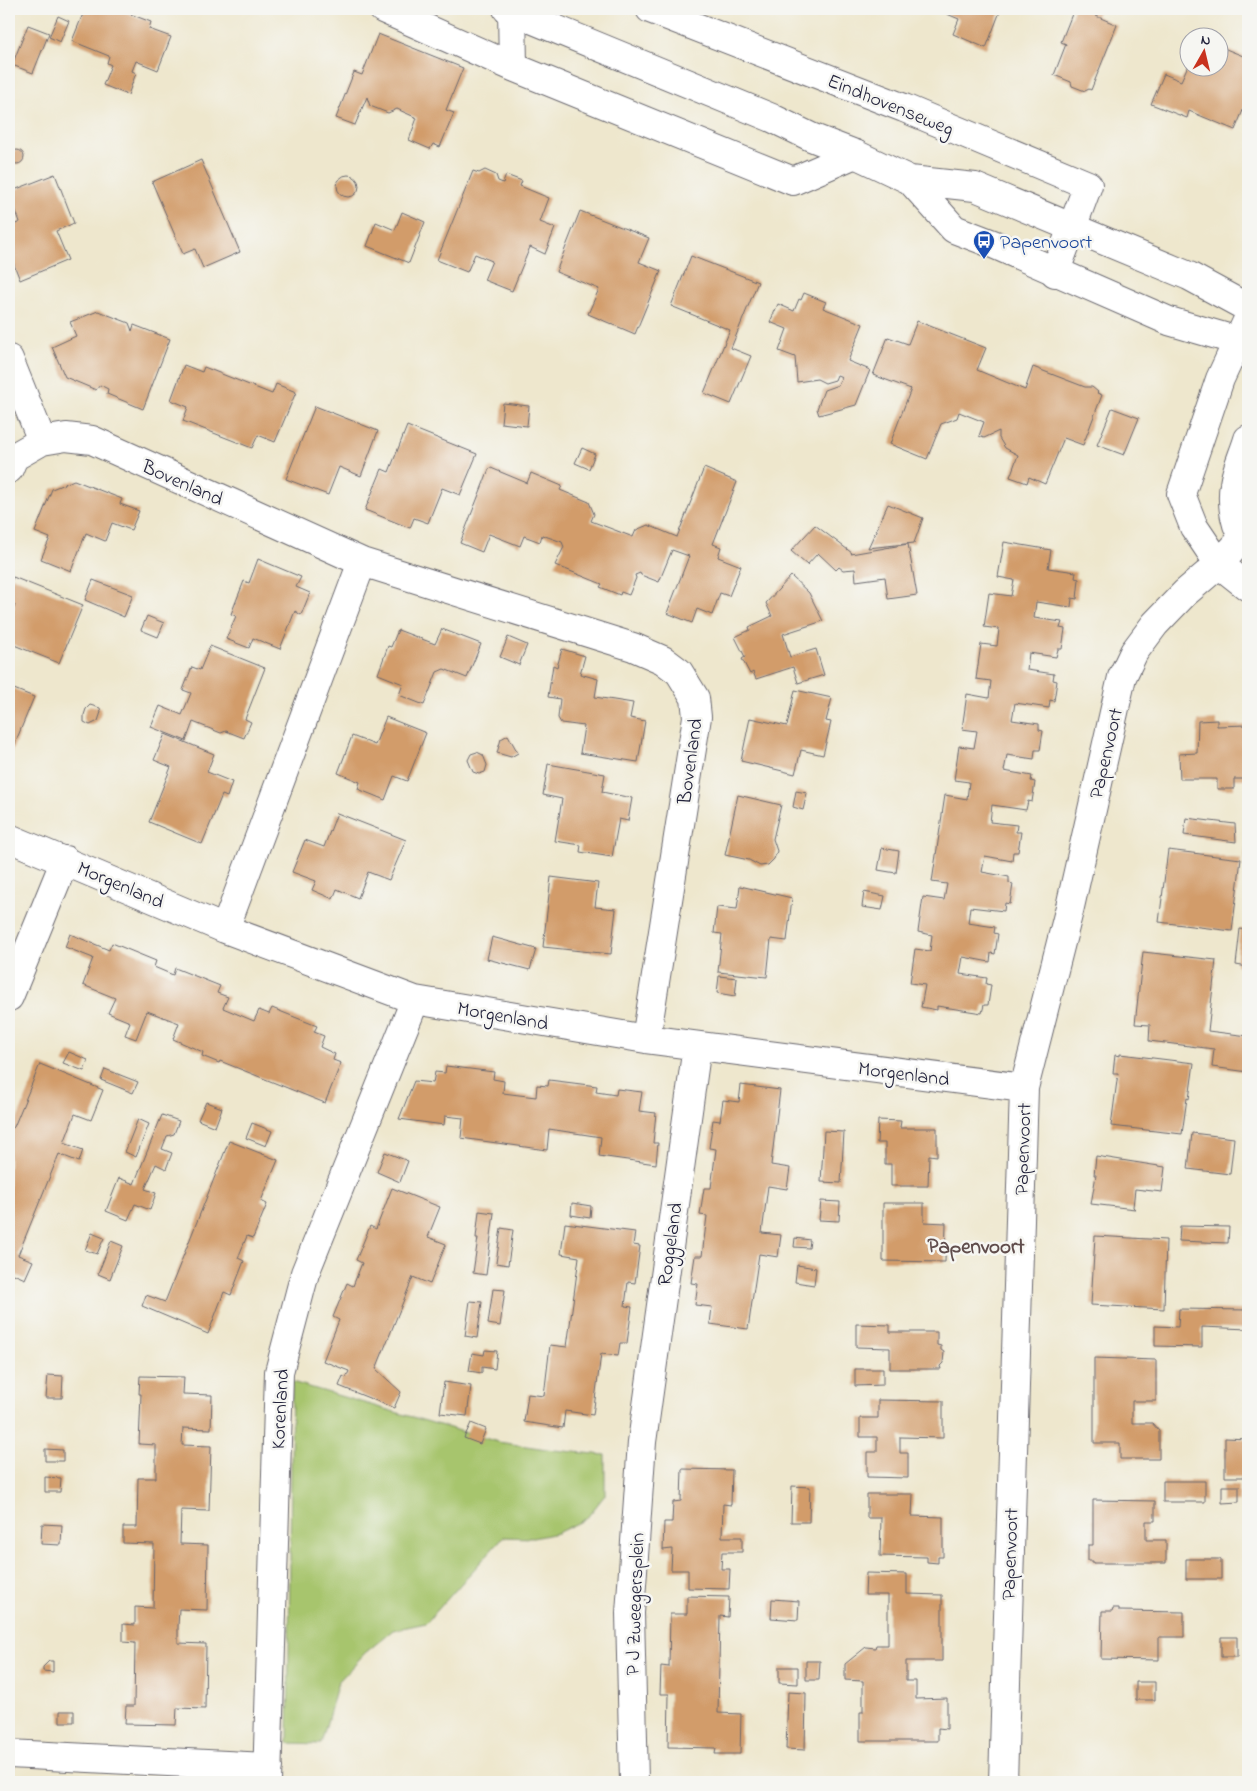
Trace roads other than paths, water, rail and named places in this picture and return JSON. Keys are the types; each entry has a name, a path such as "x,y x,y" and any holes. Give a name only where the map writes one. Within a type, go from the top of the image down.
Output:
{"street":[{"path":"383,9 513,67 793,181 855,154"},
{"path":"513,67 510,9 855,154 910,180 975,187 1189,276 1248,308"},
{"name":"Eindhovenseweg","path":"650,9 904,108 1088,185 1055,273"},
{"path":"910,180 954,229 993,244 1169,322 1245,333 1220,379 1181,494 1194,527 1218,564 1248,588"},
{"path":"9,359 42,441"},
{"name":"Bovenland","path":"9,469 14,457 42,441 66,437 92,440 362,562 633,647 663,660 679,672 696,698 697,717 646,1039"},
{"name":"Papenvoort","path":"1003,1782 1024,1088 1070,907 1122,677 1134,652 1155,624 1185,593 1246,541 1234,514 1234,484 1248,439"},
{"path":"225,929 362,562"},
{"name":"Morgenland","path":"9,838 225,929 415,1000 646,1039 1024,1088"},
{"path":"9,997 65,860"},
{"name":"Korenland","path":"267,1775 279,1372 305,1273 415,1000"},
{"name":"Roggeland","path":"642,1442 697,1046"},
{"name":"P J Zweegersplein","path":"634,1775 630,1613 642,1442"},
{"path":"9,1754 267,1775"}],"place":[{"name":"Papenvoort","path":"984,260"}],"district":[{"name":"Papenvoort","path":"976,1246"}]}
